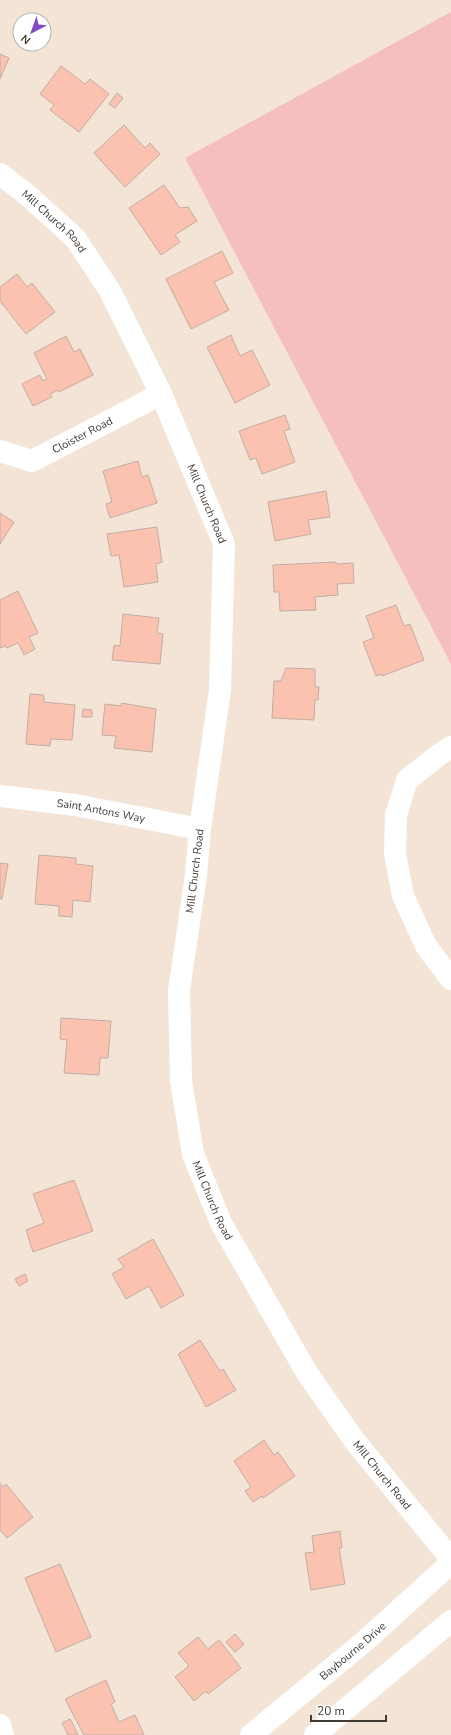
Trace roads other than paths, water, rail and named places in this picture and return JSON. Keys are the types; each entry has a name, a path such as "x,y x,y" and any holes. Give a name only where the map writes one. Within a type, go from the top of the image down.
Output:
{"street":[{"name":"Mill Church Road","path":"0,174 25,193 74,238 110,291 161,394 224,544 220,690 200,829 196,875 179,990 181,1081 193,1154 221,1222 307,1373 354,1440 451,1559"},
{"name":"Cloister Road","path":"0,451 32,461 161,394"},
{"path":"451,747 407,780 396,815 395,854 402,896 426,946 451,979"},
{"name":"Saint Antons Way","path":"0,796 75,805 200,829"},
{"name":"Baybourne Drive","path":"251,1735 365,1641 451,1563"},
{"path":"315,1735 451,1621"},
{"path":"0,1725 3,1735"}]}
